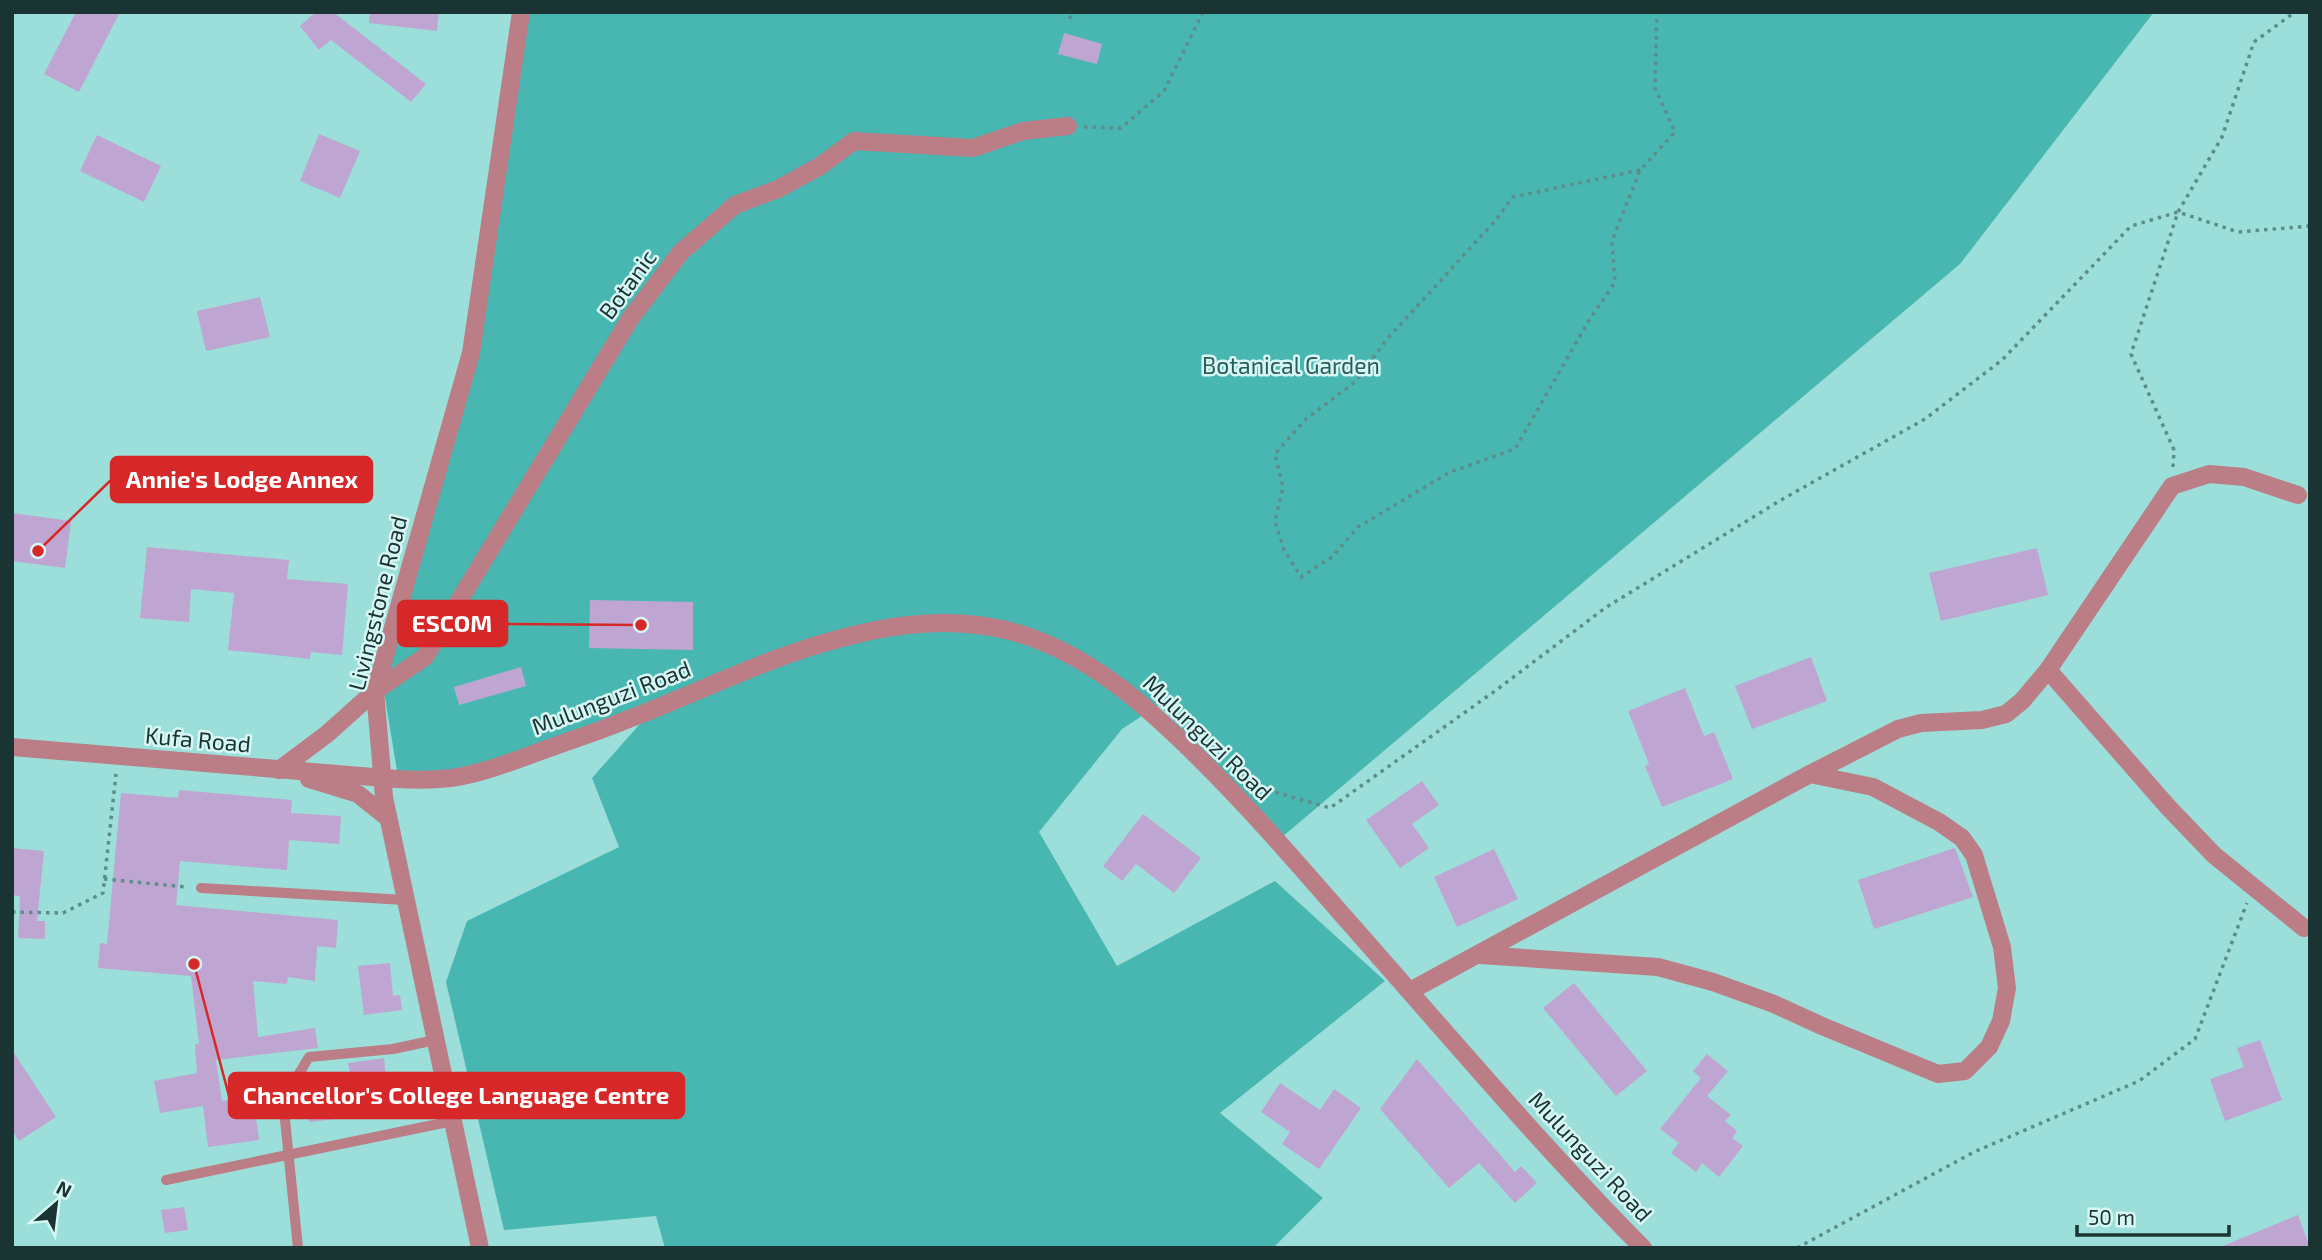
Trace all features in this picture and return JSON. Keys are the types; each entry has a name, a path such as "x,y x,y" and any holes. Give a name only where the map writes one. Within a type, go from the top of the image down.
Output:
{"street":[{"name":"Livingstone Road","path":"480,1248 380,778 375,691 471,353 521,12"},
{"name":"Botanic","path":"279,770 327,734 375,691 425,657 630,319 681,252 735,205 778,189 820,166 853,141 973,148 1023,131 1068,126"},
{"path":"1410,991 1898,729 1942,720 1982,720 2006,714 2022,701 2048,670 2172,486 2209,474 2244,477 2298,495"},
{"name":"Mulunguzi Road","path":"380,778 438,779 479,772 628,720 740,671 839,638 877,629 957,622 985,625 1038,640 1110,678 1153,713 1218,777 1576,1179 1643,1248"},
{"path":"2048,670 2168,807 2214,855 2304,928"},
{"name":"Kufa Road","path":"12,747 380,778"},
{"path":"279,770 358,794 388,818"},
{"path":"1479,955 1658,967 1713,982 1774,1004 1938,1074 1965,1071 1989,1047 2001,1021 2007,988 2002,947 1974,855 1962,838 1939,822 1873,787 1810,774"}],"lane":[{"path":"201,888 405,900"},
{"path":"298,1248 283,1100 309,1057 393,1049 435,1040"},
{"path":"166,1180 453,1121"}],"path":[{"path":"1069,19 1071,12"},
{"path":"1068,126 1121,128 1164,91 1203,12"},
{"path":"1640,170 1513,197 1486,231 1388,338 1354,382 1306,419 1275,454 1283,487 1275,522 1284,550 1301,577 1332,557 1358,527 1450,472 1515,449 1588,322 1615,282 1612,242 1640,170 1675,132 1655,88 1657,12"},
{"path":"2172,486 2174,450 2132,354 2178,212 2222,137 2254,42 2295,12"},
{"path":"1218,777 1330,808 1495,691 1605,608 1781,500 1925,419 2002,360 2131,226 2178,212 2238,232 2310,226"},
{"path":"12,912 64,913 103,893 117,757"},
{"path":"104,880 201,888"},
{"path":"1797,1248 1974,1152 2140,1081 2194,1039 2253,887"}],"green space":[{"name":"Botanical Garden","path":"521,12 2154,12 1960,264 1282,837 1159,705 1122,729 1039,832 1117,966 1275,881 1385,981 1220,1113 1323,1198 1273,1248 665,1248 656,1216 504,1230 446,982 467,921 619,847 592,778 663,698 461,773 398,777 378,655 476,353"}],"building":[{"path":"76,12 120,12 79,92 44,74"},
{"path":"316,12 333,12 426,84 411,102 331,40 319,50 300,26"},
{"path":"370,12 439,12 437,31 369,23"},
{"path":"1064,33 1102,44 1097,64 1058,54"},
{"path":"319,134 360,151 340,198 300,181"},
{"path":"97,135 161,166 144,202 80,171"},
{"path":"260,297 270,337 206,351 197,311"},
{"path":"12,513 71,521 65,568 12,561"},
{"path":"147,547 289,560 287,579 348,584 342,655 311,652 310,659 228,650 234,593 191,589 189,622 140,618"},
{"path":"2037,548 2048,595 1941,621 1929,573"},
{"path":"590,600 693,602 693,650 589,648"},
{"path":"1811,657 1827,701 1752,729 1735,686"},
{"path":"521,667 526,686 459,705 454,687"},
{"path":"1685,688 1704,736 1714,732 1733,779 1662,807 1645,766 1649,764 1628,711"},
{"path":"1422,781 1439,805 1412,824 1429,848 1400,868 1366,820"},
{"path":"179,790 292,800 291,813 341,816 339,844 289,840 287,870 180,861 176,905 338,920 336,948 317,946 315,981 288,977 287,984 253,981 258,1037 315,1028 318,1048 216,1060 222,1101 253,1097 259,1140 208,1147 203,1106 160,1113 154,1081 197,1073 195,1044 199,1044 191,976 98,968 100,943 107,944 121,793 178,798"},
{"path":"1143,814 1201,858 1174,893 1136,864 1122,881 1103,866"},
{"path":"12,848 44,851 37,921 45,921 45,939 18,938 20,896 12,895"},
{"path":"1955,848 1973,897 1874,929 1858,880"},
{"path":"1494,849 1518,899 1457,927 1434,877"},
{"path":"390,963 393,996 400,995 402,1010 364,1015 358,966"},
{"path":"1574,983 1647,1071 1616,1096 1543,1008"},
{"path":"2260,1040 2282,1100 2225,1121 2210,1079 2244,1067 2237,1048"},
{"path":"12,1050 56,1117 19,1141 12,1130"},
{"path":"1707,1054 1728,1071 1707,1096 1731,1115 1725,1121 1737,1131 1732,1138 1743,1146 1719,1177 1702,1163 1696,1172 1671,1153 1679,1143 1660,1129 1701,1078 1693,1071"},
{"path":"384,1058 386,1076 351,1081 348,1063"},
{"path":"1417,1059 1515,1172 1521,1166 1537,1183 1515,1203 1479,1163 1449,1188 1380,1109"},
{"path":"351,1081 356,1117 309,1122 304,1086"},
{"path":"1280,1083 1320,1110 1334,1089 1361,1108 1319,1169 1282,1144 1290,1132 1261,1112"},
{"path":"184,1207 188,1230 165,1233 161,1210"},
{"path":"2298,1215 2310,1248 2220,1248 2220,1247"}],"place":[{"name":"Annie's Lodge Annex","path":"38,551"},
{"name":"ESCOM","path":"641,625"},
{"name":"Chancellor's College Language Centre","path":"194,964"}]}
